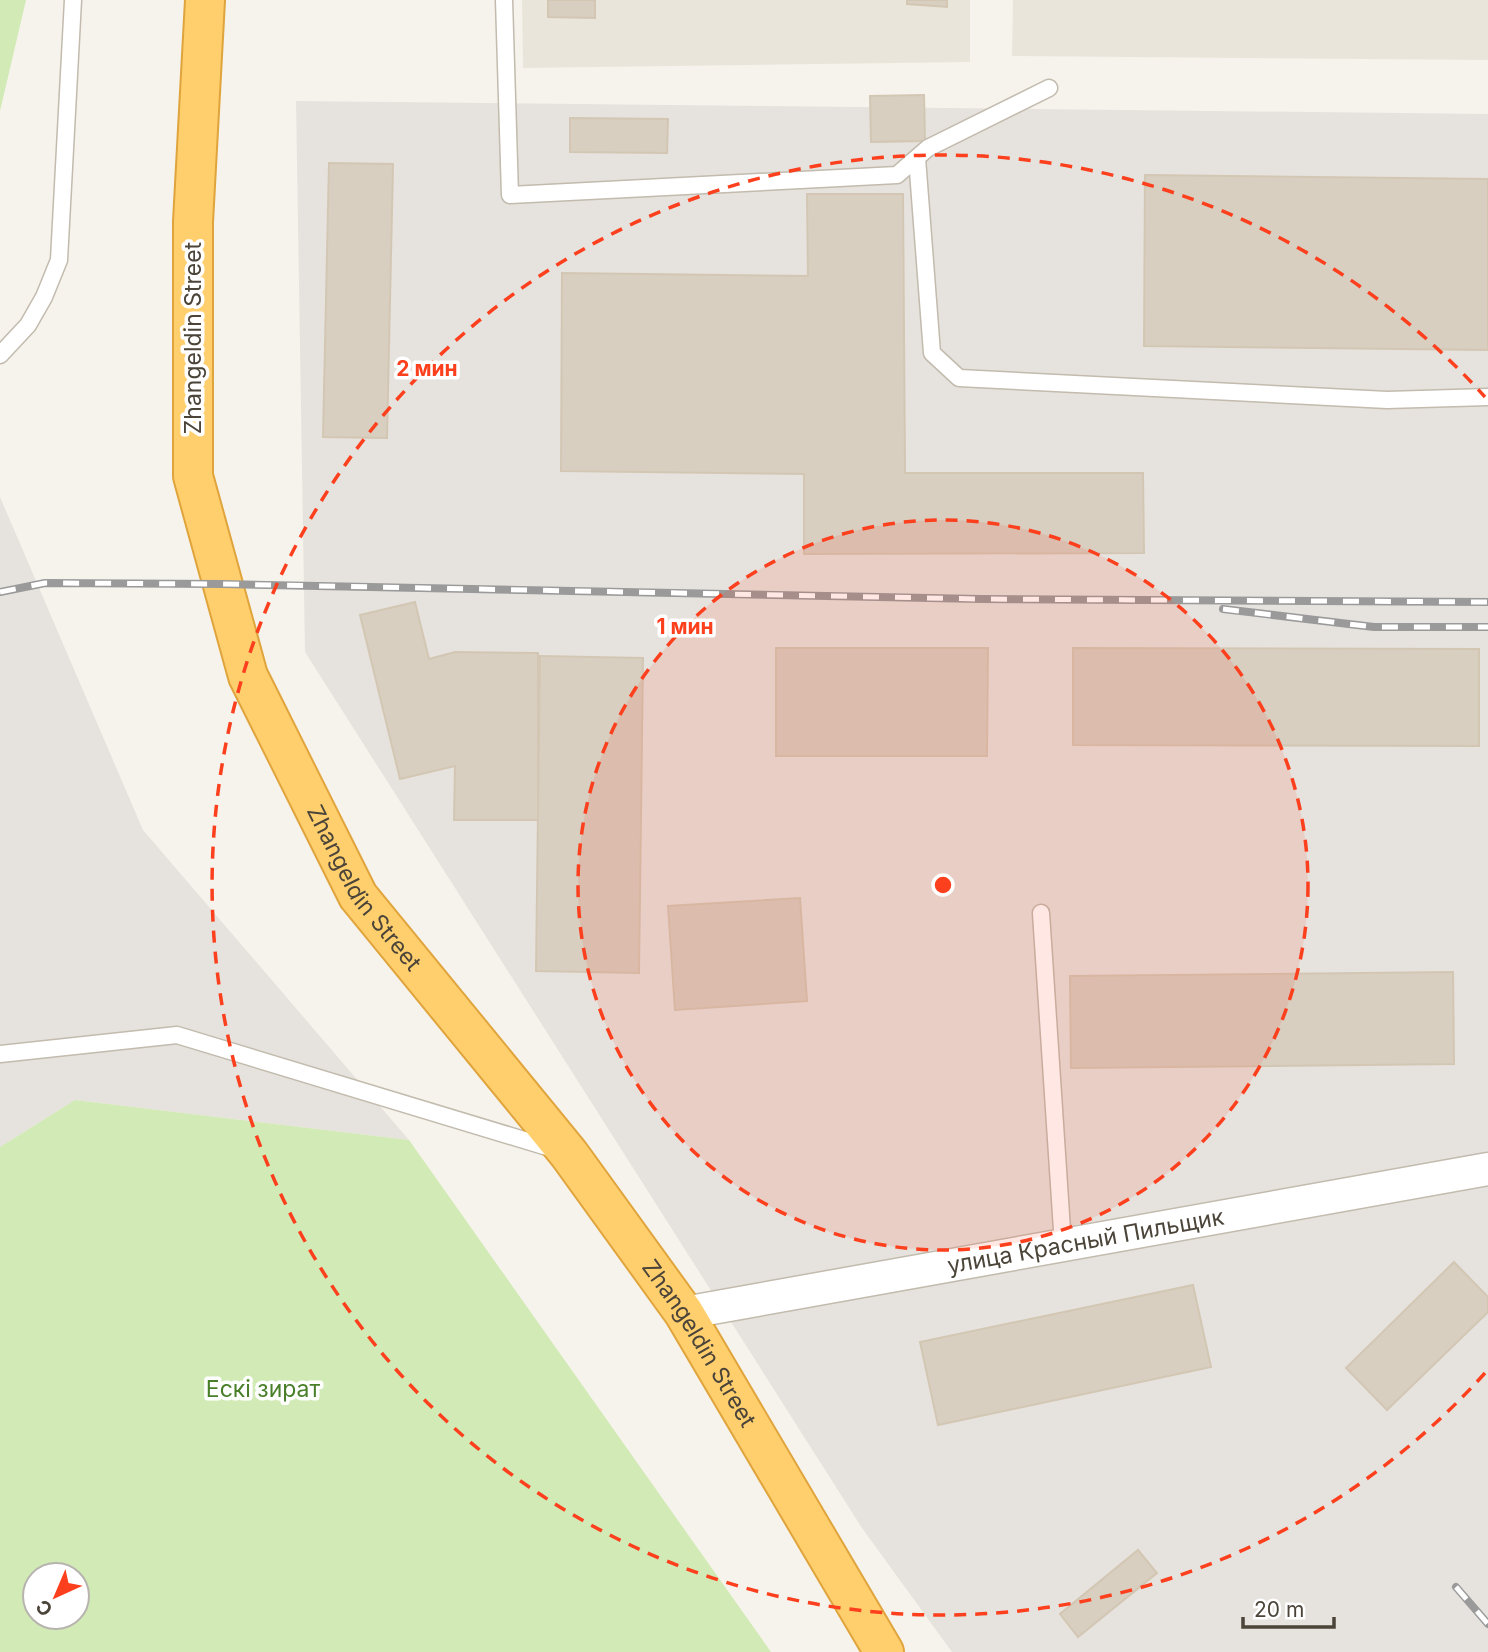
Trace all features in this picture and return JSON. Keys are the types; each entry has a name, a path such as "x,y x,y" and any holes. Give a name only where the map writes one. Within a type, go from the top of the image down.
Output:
{"highway":[{"name":"Zhangeldin Street","path":"205,0 193,222 193,476 248,676 358,896 569,1154 684,1312 884,1652"}],"street":[{"name":"улица Красный Пильщик","path":"684,1312 1488,1169"}],"lane":[{"path":"0,355 28,325 44,297 59,260 73,0"},
{"path":"504,0 510,195 897,176 928,148 1049,88"},
{"path":"917,158 932,353 959,378 1387,400 1488,397"},
{"path":"1041,913 1063,1245"},
{"path":"0,1054 177,1035 569,1154"}],"shaded area":[{"path":"522,0 970,0 970,62 523,68"},
{"path":"1013,0 1488,0 1488,60 1012,56"},
{"path":"296,101 1488,114 1488,1652 952,1652 862,1528 305,652"},
{"path":"0,497 143,830 409,1140 75,1100 0,1147"}],"green space":[{"path":"0,0 26,0 0,111"},
{"name":"Ескі зират","path":"75,1100 409,1140 771,1652 0,1652 0,1147"}],"building":[{"path":"548,0 595,0 595,18 548,17"},
{"path":"907,0 947,0 947,7 907,4"},
{"path":"924,95 925,141 871,142 870,96"},
{"path":"570,118 668,119 667,153 570,152"},
{"path":"329,163 393,164 387,438 323,437"},
{"path":"1145,175 1488,179 1488,350 1144,346"},
{"path":"807,194 903,194 905,473 1143,473 1144,553 804,554 804,474 561,471 562,273 808,276"},
{"path":"415,602 429,659 455,652 538,653 538,820 454,820 455,766 400,779 360,615"},
{"path":"776,648 988,648 987,756 776,756"},
{"path":"1073,648 1479,649 1479,746 1073,745"},
{"path":"540,656 643,658 639,973 536,971"},
{"path":"800,898 807,1001 675,1010 668,906"},
{"path":"1453,972 1454,1064 1071,1068 1070,976"},
{"path":"1454,1262 1488,1297 1488,1312 1387,1410 1346,1368"},
{"path":"1193,1285 1211,1367 938,1425 920,1342"},
{"path":"1138,1550 1157,1573 1078,1637 1060,1614"}],"railway":[{"path":"0,592 45,583 222,584 981,599 1488,602"},
{"path":"1223,609 1374,627 1488,627"},
{"path":"1456,1587 1488,1624"}]}
